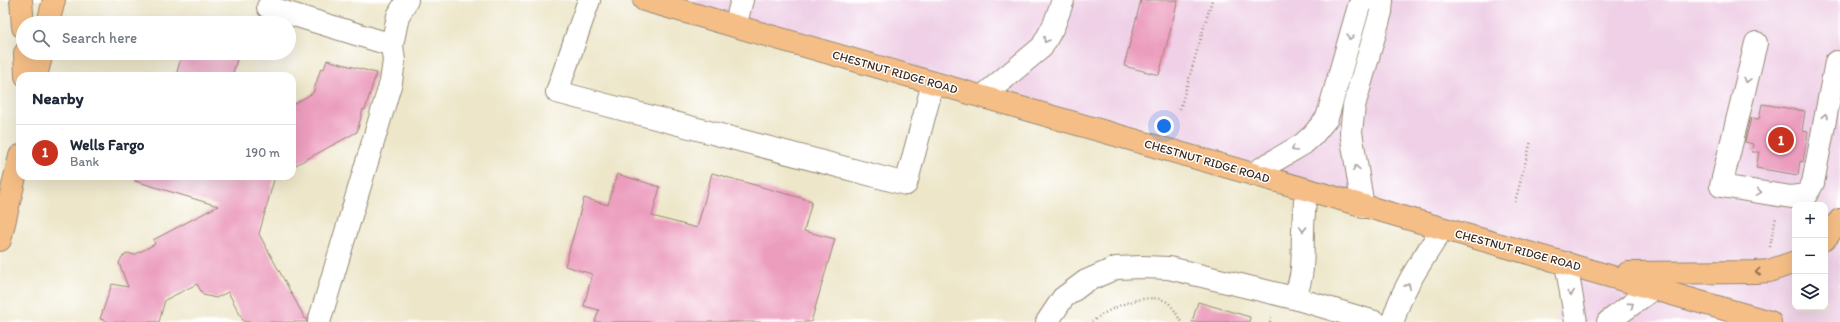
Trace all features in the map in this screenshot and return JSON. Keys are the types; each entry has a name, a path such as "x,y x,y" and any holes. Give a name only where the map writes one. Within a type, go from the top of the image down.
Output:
{"main road":[{"path":"21,0 22,16"},
{"path":"50,16 54,0"},
{"name":"CHESTNUT RIDGE ROAD","path":"644,0 983,96 1306,191 1604,273 1770,322"},
{"path":"25,60 26,72"},
{"path":"37,72 40,60"},
{"path":"0,240 16,173"},
{"path":"1826,238 1840,220"},
{"path":"1604,273 1755,272 1769,271 1792,263"}],"lane":[{"path":"589,0 557,92 906,184 933,83"},
{"path":"735,26 742,0"},
{"path":"1252,174 1303,144 1313,135 1327,118 1363,0"},
{"path":"1363,207 1351,132 1354,106 1381,12 1382,0"},
{"path":"983,96 1042,47 1051,31 1062,2"},
{"path":"319,322 391,82 394,61 392,45 400,5"},
{"path":"268,7 392,45"},
{"path":"1756,43 1721,186 1791,197 1806,195 1813,183 1838,63"},
{"path":"1294,298 1301,283 1304,248 1302,232 1306,191"},
{"path":"1393,322 1402,297 1442,229"},
{"path":"1566,263 1576,322"},
{"path":"1047,322 1063,298 1086,281 1116,268 1169,268 1294,298 1375,322"},
{"path":"1608,322 1654,288"}],"path":[{"path":"1180,109 1212,0"},
{"path":"1515,202 1531,141"},
{"path":"1092,322 1102,314 1126,303 1154,299 1162,300 1169,304 1181,322"}],"shaded area":[{"path":"644,0 1840,0 1840,322 1557,322 1566,263"}],"building":[{"path":"1141,0 1178,0 1159,75 1124,66"},
{"path":"180,60 237,60 233,72 177,72"},
{"path":"327,60 376,73 365,110 363,109 357,132 296,165 296,103 313,93 321,68 324,69"},
{"path":"1762,104 1805,111 1802,131 1808,132 1803,162 1800,161 1798,175 1756,168 1759,152 1752,152 1753,144 1745,142 1751,118 1759,119"},
{"path":"712,173 812,201 804,231 835,239 811,322 595,322 599,310 584,306 592,274 565,266 584,198 608,205 617,174 660,187 652,216 697,228"},
{"path":"274,180 259,234 307,322 244,322 228,292 216,298 203,295 197,284 165,300 159,322 110,322 100,319 112,284 128,287 119,263 122,257 128,253 134,255 155,244 153,240 218,206 135,181"},
{"path":"1198,302 1250,317 1249,322 1192,322"}],"place":[{"name":"Wells Fargo","path":"1781,140"}]}
